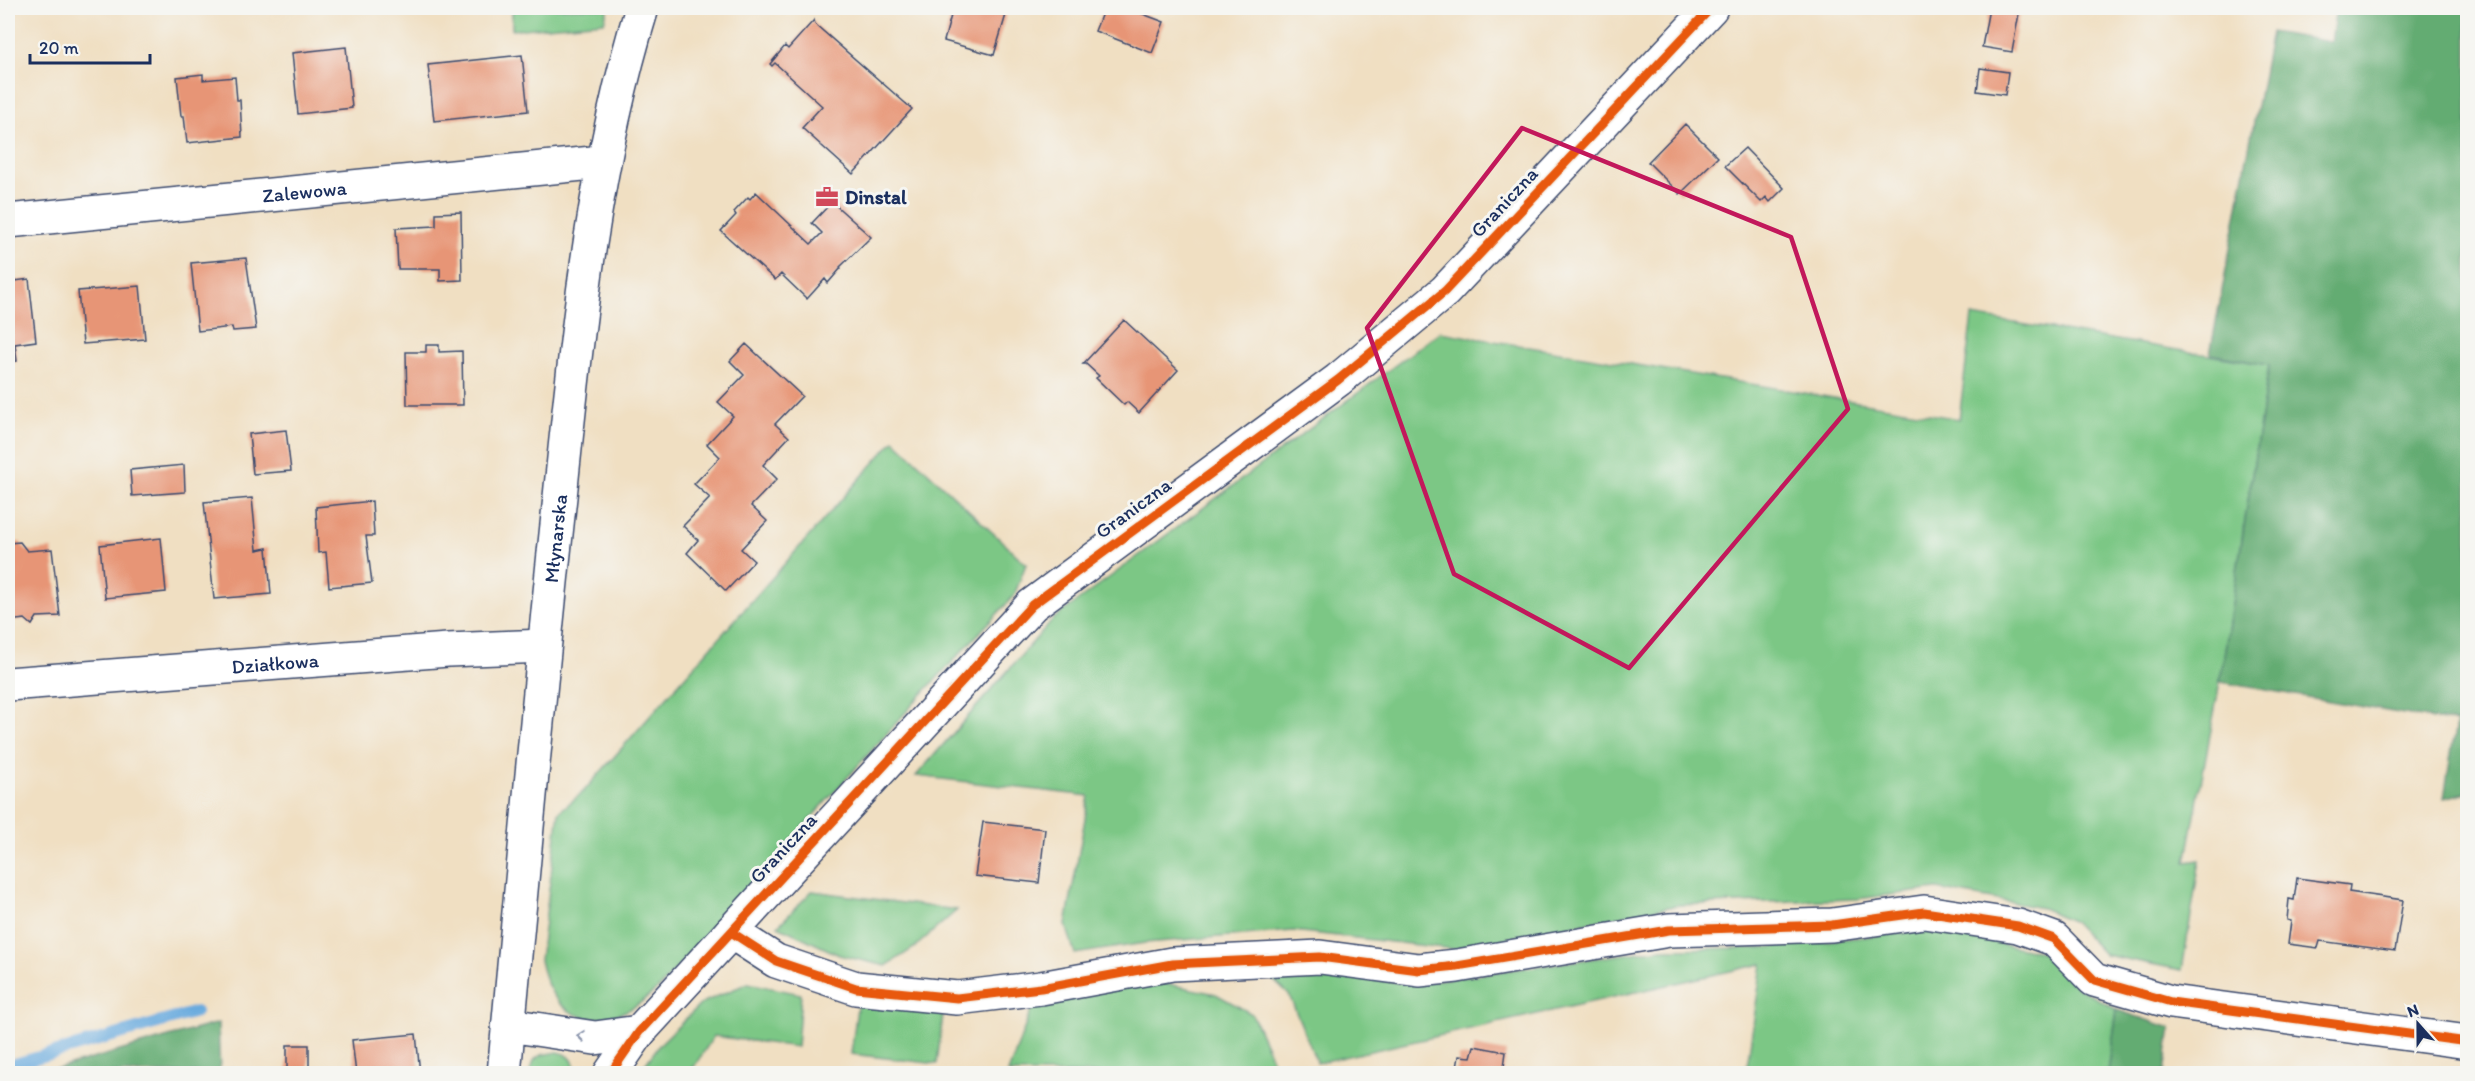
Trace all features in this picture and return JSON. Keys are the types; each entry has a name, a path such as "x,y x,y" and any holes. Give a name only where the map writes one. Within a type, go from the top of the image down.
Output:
{"street":[{"name":"Młynarska","path":"504,1074 544,646 579,309 603,162 642,8"},
{"name":"Graniczna","path":"610,1074 639,1032 1032,605 1338,380 1445,291 1711,8"},
{"name":"Zalewowa","path":"8,221 603,162"},
{"name":"Działkowa","path":"8,684 448,650 544,646"},
{"path":"731,932 776,961 856,988 957,998 1041,988 1172,964 1320,957 1419,970 1456,966 1669,930 1832,925 1924,912 2018,926 2054,939 2094,980 2171,1002 2468,1042"},
{"path":"508,1025 595,1038 639,1032"}],"highlighted area":[{"path":"1522,128 1791,237 1848,409 1629,668 1454,574 1367,328"}],"green space":[{"path":"512,8 608,8 604,22 512,30"},
{"path":"2336,8 2467,8 2468,792 2444,798 2456,723 2220,682 2269,365 2210,354 2271,32 2331,42"},
{"path":"1972,316 2269,365 2220,682 2186,862 2200,860 2182,970 2105,955 2074,922 2042,908 1937,889 1857,899 1679,905 1453,949 1293,931 1145,943 1075,954 1066,925 1089,796 916,776 1052,620 1440,332 1959,419"},
{"path":"894,440 1026,564 1014,596 923,693 660,987 634,1007 613,1016 583,1017 571,1012 552,992 540,960 559,812 583,792"},
{"path":"812,891 957,910 914,948 886,966 839,955 778,926"},
{"path":"1930,930 2042,952 2077,987 2117,1010 2108,1073 1746,1073 1762,964 1317,1063 1289,995 1266,973 1332,974 1410,984 1662,949 1759,948"},
{"path":"1153,981 1216,994 1252,1014 1278,1072 1270,1074 1008,1073 1034,1002"},
{"path":"748,983 801,994 797,1047 714,1036 690,1073 639,1073 660,1044 702,1003"},
{"path":"858,1000 943,1014 937,1064 851,1054"},
{"path":"2117,1010 2171,1028 2164,1073 2108,1073"},
{"path":"218,1023 220,1073 42,1073"},
{"path":"558,1052 571,1059 576,1073 530,1073 534,1060 541,1055"}],"building":[{"path":"953,8 1008,8 994,55 944,41"},
{"path":"1104,8 1127,8 1164,22 1152,53 1095,31"},
{"path":"1989,8 2020,8 2012,52 1982,47"},
{"path":"2159,8 2212,8 2212,9 2160,11"},
{"path":"814,20 815,24 912,109 853,174 802,128 822,106 775,63 772,66 770,64 785,46 788,49"},
{"path":"346,47 352,108 298,114 292,53"},
{"path":"522,55 528,111 434,121 428,65"},
{"path":"1980,68 2008,72 2005,95 1977,91"},
{"path":"203,74 203,80 235,77 237,100 240,100 242,137 187,143 184,116 181,116 177,77"},
{"path":"1685,124 1718,157 1680,194 1648,162"},
{"path":"1745,148 1784,188 1770,202 1766,197 1761,202 1725,166"},
{"path":"756,192 811,244 822,233 812,223 832,202 871,237 840,267 828,283 825,279 807,299 781,274 775,280 721,231 736,215 734,212"},
{"path":"461,212 462,280 440,281 440,269 398,269 396,228 436,226 436,213"},
{"path":"246,258 256,329 233,331 232,327 198,331 191,263"},
{"path":"29,279 36,341 15,344 17,361 8,362 8,282"},
{"path":"140,286 145,339 83,344 78,291"},
{"path":"1124,320 1178,370 1139,413 1127,402 1124,405 1096,378 1099,376 1083,364"},
{"path":"746,344 802,396 775,424 789,437 763,465 777,479 751,506 767,521 741,549 754,561 726,591 687,553 698,540 683,526 710,498 694,484 720,457 707,444 733,416 718,402 744,375 730,361"},
{"path":"426,345 439,345 439,352 462,351 463,405 407,405 406,352 426,352"},
{"path":"286,430 291,471 253,474 249,434"},
{"path":"184,465 185,492 132,496 130,470"},
{"path":"252,498 257,550 267,548 271,594 214,599 204,502"},
{"path":"372,501 374,536 366,536 372,583 329,587 326,552 318,553 316,507"},
{"path":"161,538 166,592 105,598 100,545"},
{"path":"20,542 27,551 52,549 60,616 37,617 32,625 25,619 8,621 8,543"},
{"path":"983,822 1045,829 1039,883 975,876"},
{"path":"2297,878 2350,885 2349,892 2403,900 2395,951 2320,941 2318,948 2288,944 2291,921 2287,920 2289,899 2294,900"},
{"path":"416,1034 420,1074 356,1074 352,1040"},
{"path":"287,1045 309,1045 309,1074 287,1074"},
{"path":"1474,1046 1506,1052 1503,1074 1456,1074 1459,1056 1471,1057"}],"waterway":[{"path":"8,1066 196,1012"}],"cycle path":[{"path":"610,1074 639,1032 1032,605 1338,380 1445,291 1711,8"},
{"path":"731,932 776,961 856,988 957,998 1041,988 1172,964 1320,957 1419,970 1457,966 1669,930 1832,925 1924,912 2018,926 2054,939 2094,980 2171,1002 2468,1042"}],"place":[{"name":"Dinstal","path":"827,197"}]}
